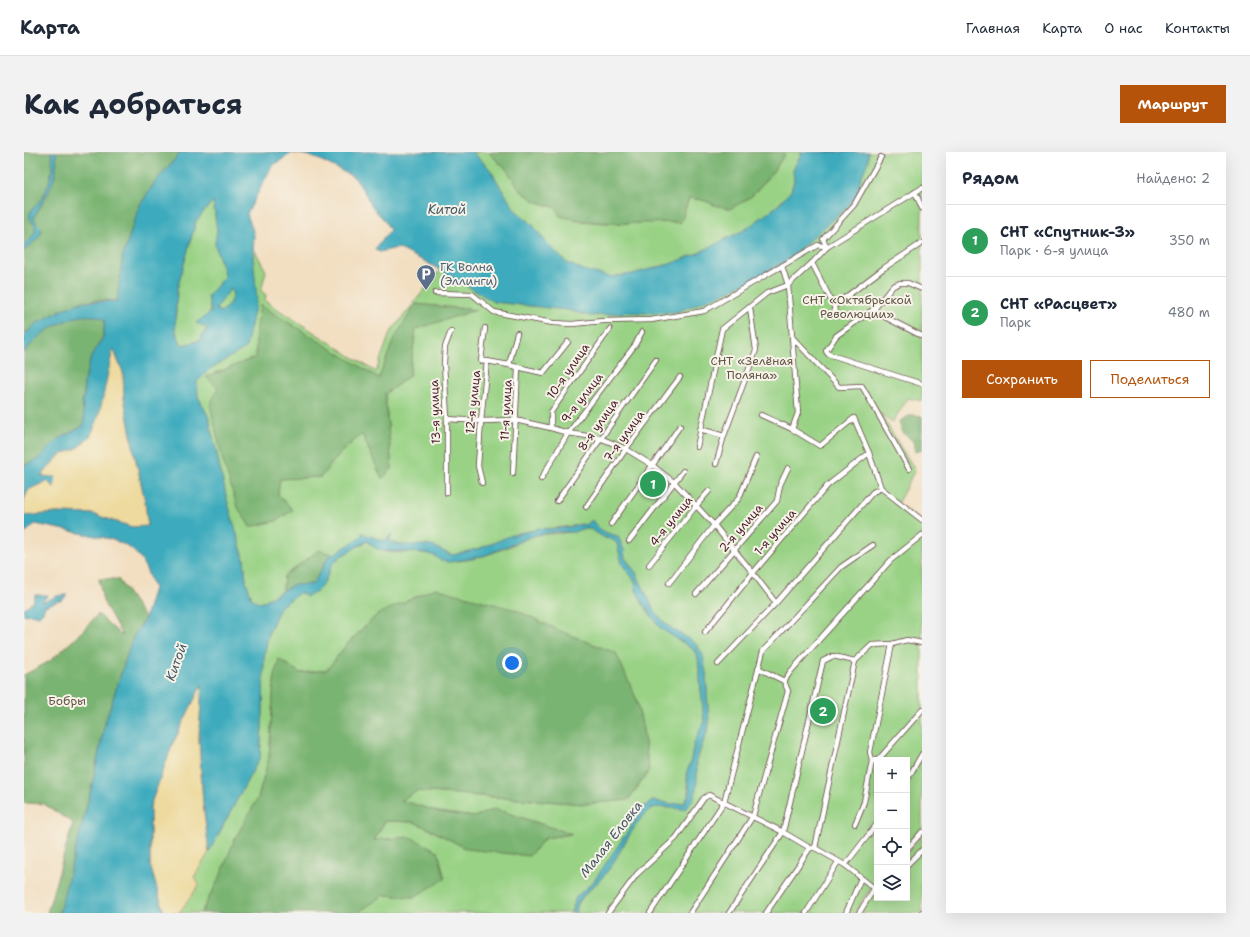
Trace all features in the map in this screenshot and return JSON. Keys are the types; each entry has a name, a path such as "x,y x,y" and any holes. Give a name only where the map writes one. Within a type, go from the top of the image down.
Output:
{"street":[{"path":"827,247 823,238 854,205 881,157"},
{"path":"697,447 722,329 767,293 788,285 827,247 922,188"},
{"path":"915,192 922,208"},
{"path":"834,306 840,303 884,268 922,243"},
{"path":"435,293 472,294 494,312 553,323 572,324 603,321 651,320 704,311 818,245 827,247"},
{"path":"812,263 834,306 835,314"},
{"path":"782,266 788,285 798,414 792,429"},
{"path":"922,290 908,283 900,283 893,286 874,309 836,336 826,351 828,354 922,384"},
{"path":"716,464 724,436 756,350 750,308"},
{"path":"874,309 883,316 922,336"},
{"name":"12-я улица","path":"482,483 478,466 487,362 481,361 485,328"},
{"name":"10-я улица","path":"551,428 550,412 610,329"},
{"name":"13-я улица","path":"447,493 447,419 444,363 445,347 451,331"},
{"name":"9-я улица","path":"541,479 568,433 635,345 642,332"},
{"name":"11-я улица","path":"513,473 518,368 509,365 517,333"},
{"path":"792,337 839,387 862,386 909,469"},
{"path":"518,368 543,373 568,342"},
{"name":"8-я улица","path":"557,501 656,360"},
{"path":"487,362 509,365"},
{"name":"7-я улица","path":"586,507 626,449 680,377"},
{"path":"761,415 792,429 820,446 854,418 869,453 881,488 922,520"},
{"path":"447,419 481,421 515,420 568,433 600,438 626,449 652,465 675,483 714,525 776,603"},
{"path":"611,524 680,426"},
{"path":"700,429 724,436"},
{"name":"1-я улица","path":"706,632 753,573 828,485 869,453"},
{"path":"669,583 714,525 739,498 756,457"},
{"name":"2-я улица","path":"696,594 777,501 780,485 788,468"},
{"path":"629,541 683,471"},
{"path":"718,664 776,603 873,492 881,488"},
{"name":"4-я улица","path":"649,565 696,506 710,491"},
{"path":"784,681 791,671 891,560 922,535"},
{"path":"650,913 724,802 763,651 841,567 873,545"},
{"path":"766,913 812,848 855,661 872,645 892,644 907,640 922,643"},
{"path":"855,824 864,802 872,761 870,752 892,644"},
{"path":"729,913 783,832 823,662 833,656 855,661"},
{"path":"690,913 753,816 788,691 784,681 758,668"},
{"path":"872,761 878,760 922,710"},
{"path":"910,775 922,754"},
{"path":"608,913 637,874 676,838 704,798 709,794 845,865 860,878 874,885"},
{"path":"845,865 874,828"},
{"path":"910,846 922,832"},
{"path":"910,862 922,850"},
{"path":"806,913 838,862"},
{"path":"846,913 860,878"},
{"path":"859,913 874,888"}],"green space":[{"path":"24,152 51,152 52,171 43,196 37,205 31,210 31,221 36,230 33,237 24,245"},
{"path":"56,152 181,152 155,182 140,205 123,255 117,301 101,300 82,302 66,308 35,324 24,336 24,251 39,237 42,229 36,223 34,217 49,193 56,174"},
{"path":"472,152 488,152 507,170 520,190 535,201 556,208 577,221 604,223 681,222 689,198 703,200 715,205 775,169 786,152 802,152 793,170 794,181 791,191 776,207 746,229 696,254 670,264 632,274 610,277 586,271 567,263 546,242 531,223 515,210 489,168"},
{"path":"488,152 786,152 775,169 752,196 730,209 703,200 689,198 681,222 605,223 560,216 556,208 535,201 520,190 507,170"},
{"path":"868,152 922,152 922,401 908,398 892,423 880,413 915,470 897,504 922,521 922,828 910,842 910,757 874,757 874,885 861,902 856,913 575,913 580,900 606,873 631,832 648,811 654,807 685,809 697,777 697,761 709,724 706,673 691,640 671,628 661,619 653,608 636,573 625,558 616,536 602,531 592,521 586,525 581,524 518,533 481,548 453,555 435,547 401,545 390,542 391,538 389,536 385,541 366,535 334,554 318,551 284,576 283,590 261,603 252,599 246,581 244,559 227,500 209,418 198,396 197,381 210,369 225,361 254,249 266,271 261,291 266,295 265,301 376,372 390,333 440,270 494,302 567,310 590,316 630,312 659,312 827,223 840,214 857,193 868,161","holes":["416,304 475,310 416,329 409,376 385,394 392,469 382,479 362,434 340,453 321,477 279,479 278,495 219,388 206,377 256,357 256,334 379,378 394,339"]},
{"path":"213,201 217,231 215,244 225,277 208,296 210,320 203,335 198,341 182,345 175,330 177,289 196,221"},
{"path":"231,288 233,296 228,306 221,312 216,309"},
{"path":"416,304 476,310 416,329 409,376 385,394 392,469 382,479 362,434 340,453 321,477 280,479 278,495 293,510 276,521 250,527 237,506 223,461 210,405 218,388 206,377 256,357 256,334 260,305 379,378 394,339"},
{"path":"85,315 98,316 105,320 103,337 91,357 84,382 84,396 82,402 84,418 83,426 57,440 38,459 24,466 24,354 35,340 50,328 68,320"},
{"path":"911,415 922,416 922,450 915,452 913,441 901,431 900,421"},
{"path":"581,529 590,529 617,543 622,564 635,581 636,590 643,604 660,628 693,649 698,657 704,721 694,744 690,764 686,774 689,796 684,803 672,804 652,801 594,881 580,895 572,908 571,913 357,913 384,895 414,897 410,837 374,840 385,821 414,822 437,833 499,852 529,855 545,838 571,834 495,809 474,817 439,812 400,800 417,791 585,804 628,800 649,771 643,730 636,698 560,631 516,610 378,614 347,644 327,670 300,673 279,659 274,681 269,758 258,799 234,841 220,877 201,913 179,913 184,906 194,877 260,757 263,712 264,656 269,632 280,607 299,593 302,593 306,597 318,590 323,585 333,563 341,556 367,541 377,548 388,552 425,553 445,561 456,561 473,559 489,554 533,536 570,532"},
{"path":"319,550 330,554 313,584 293,585 283,590 284,576"},
{"name":"Бобры","path":"99,579 118,579 145,618 133,637 105,723 91,790 59,913 47,913 73,823 44,804 24,803 24,675 50,661 80,634 98,614 123,637 103,601"},
{"path":"435,588 516,610 560,631 616,653 636,698 643,730 649,771 628,800 585,804 417,791 401,800 439,812 474,817 495,809 572,834 545,838 529,856 467,849 414,822 385,821 374,840 410,837 438,851 445,879 414,897 384,895 357,913 201,913 220,877 234,841 258,798 269,758 274,681 279,659 300,673 327,670 347,644 378,614"},
{"path":"922,835 922,913 862,913 874,891 874,901 910,901 910,849"}],"sand":[{"path":"113,348 123,372 124,398 145,501 148,527 132,527 93,514 57,513 24,516 24,500 28,490 47,481 41,477 59,456 76,449 91,435 104,389"},
{"path":"202,683 199,738 203,803 209,852 194,877 199,885 179,913 164,913 150,865 150,806 173,743"}],"water":[{"path":"51,152 56,152 56,171 54,179 34,217 36,223 42,229 39,237 24,251 24,245 35,232 34,225 30,219 31,211 43,197 52,171"},
{"name":"Китой","path":"181,152 472,152 489,168 515,210 531,223 546,242 567,263 586,271 610,277 632,274 670,264 696,254 746,229 776,207 791,191 794,181 793,170 802,152 868,152 868,161 857,193 848,206 786,261 729,291 677,312 630,312 590,316 567,310 494,302 428,263 398,248 379,252 375,249 390,230 384,220 372,207 365,193 354,177 320,160 306,155 292,153 272,166 247,214 254,234 253,257 257,298 246,348 210,369 197,382 198,396 209,418 227,500 244,559 246,581 252,599 261,603 293,585 313,584 330,554 334,554 361,537 363,532 366,535 385,541 392,534 390,542 401,545 427,545 453,555 481,548 512,535 538,528 545,529 586,525 592,520 603,531 618,536 624,550 625,558 636,573 653,608 661,619 671,628 697,645 703,655 706,673 709,724 697,760 697,785 694,798 685,809 654,807 648,811 631,832 606,873 580,900 575,913 571,913 576,897 594,881 644,807 652,801 672,804 684,803 690,793 686,774 690,764 694,744 704,721 698,657 693,649 660,628 643,604 636,590 635,581 622,564 617,543 590,529 581,529 574,532 555,532 532,536 486,555 450,562 441,561 435,556 426,553 385,551 375,548 367,541 341,556 333,563 323,585 318,590 306,597 302,593 299,593 280,607 269,632 264,656 263,712 260,757 209,852 203,803 199,738 202,684 173,743 150,806 150,865 164,913 59,913 91,790 105,723 133,637 145,618 154,588 139,557 128,547 120,543 110,539 35,524 24,534 24,516 57,513 93,514 132,527 148,526 145,501 124,398 123,372 113,348 102,402 97,421 91,435 76,449 59,456 41,476 56,477 54,487 47,481 28,490 24,500 24,466 38,459 57,440 83,426 84,418 82,402 84,395 84,382 91,357 103,337 105,320 95,316 84,316 72,318 60,323 38,337 24,354 24,336 35,324 66,308 82,302 117,301 123,255 140,205 155,182","holes":["213,201 217,231 215,244 225,277 208,296 211,312 196,323 208,328 198,341 182,345 175,330 177,289 196,221","231,288 233,296 228,306 221,312 216,309"]},
{"path":"35,595 48,595 42,602 44,602 57,596 67,595 62,601 45,606 43,612 39,616 31,614 24,615 24,608 33,602"}],"place":[{"name":"ГК Волна (Эллинги)","path":"426,291"},
{"name":"СНТ «Спутник-3»","path":"653,484"},
{"name":"СНТ «Расцвет»","path":"823,711"}],"park label":[{"name":"СНТ «Октябрьской Революции»","path":"857,307"},
{"name":"СНТ «Зелёная Поляна»","path":"752,368"}],"water label":[{"name":"Малая Еловка","path":"611,839"}]}
